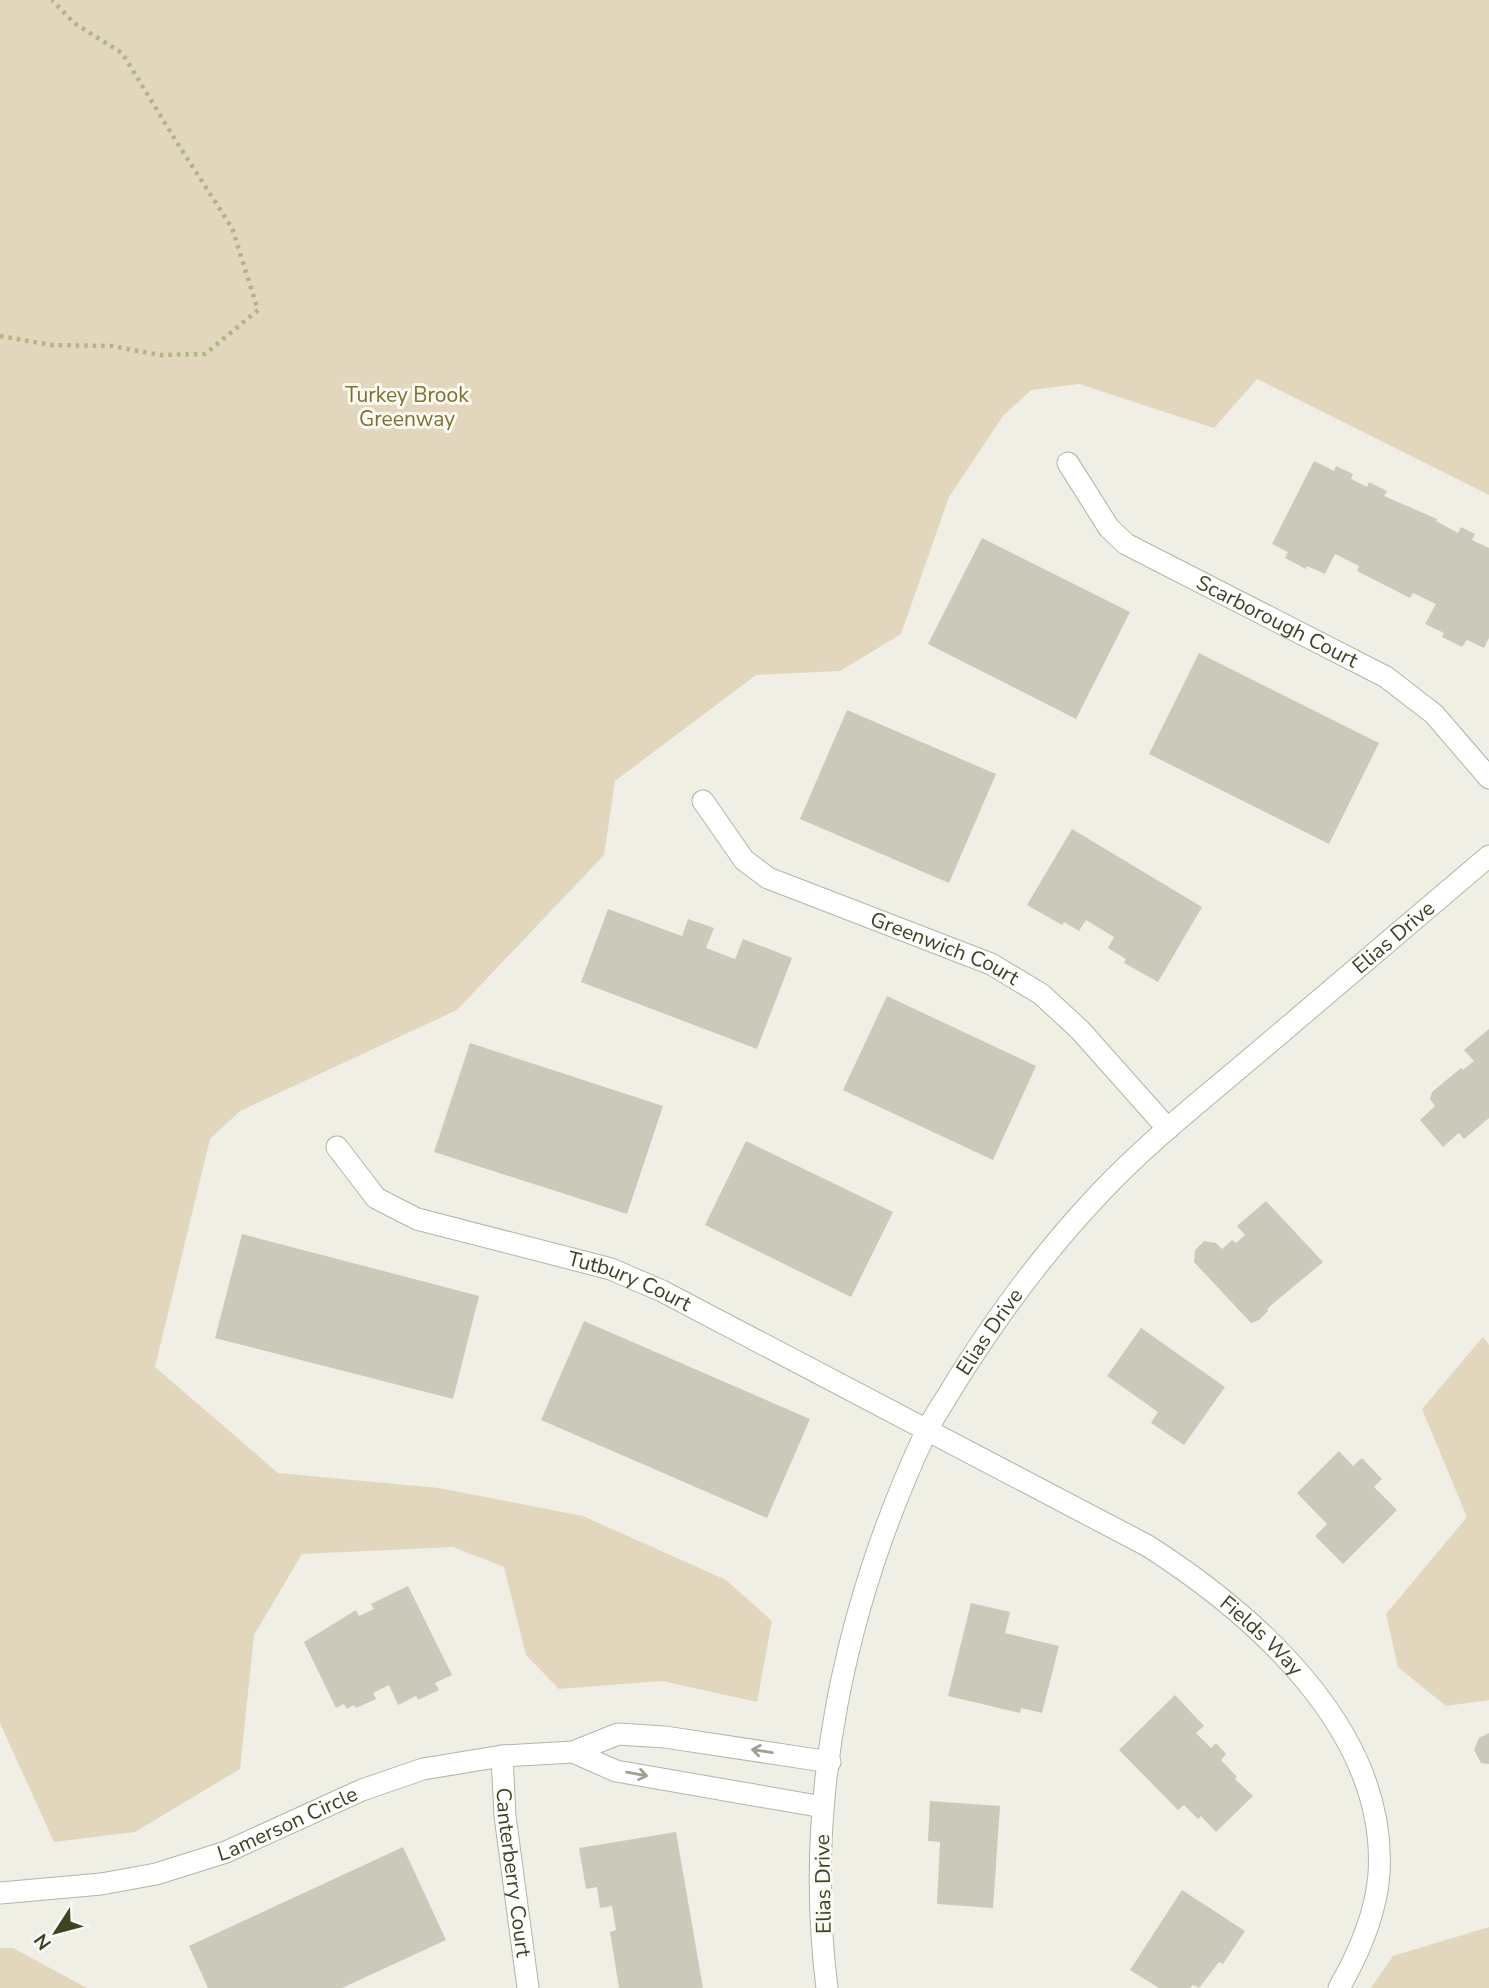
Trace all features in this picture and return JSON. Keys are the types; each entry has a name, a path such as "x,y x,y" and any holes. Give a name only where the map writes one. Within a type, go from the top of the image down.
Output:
{"street":[{"name":"Scarborough Court","path":"1068,463 1109,528 1126,544 1386,677 1434,714 1489,778"},
{"name":"Greenwich Court","path":"703,801 744,860 768,878 991,964 1041,994 1080,1030 1167,1129"},
{"name":"Elias Drive","path":"827,1988 821,1867 823,1807 837,1702 845,1662 869,1577 926,1431 980,1343 1037,1264 1102,1191 1167,1129 1489,856"},
{"name":"Tutbury Court","path":"337,1147 376,1198 417,1219 611,1269 662,1291 926,1431"},
{"name":"Fields Way","path":"926,1431 1148,1546 1183,1568 1240,1614 1317,1695 1343,1733 1356,1760 1373,1807 1377,1831 1379,1875 1373,1907 1362,1943 1339,1988"},
{"name":"Lamerson Circle","path":"0,1893 101,1884 156,1874 226,1852 362,1790 423,1769 502,1756 573,1752 618,1734 665,1737 830,1762"},
{"name":"Lamerson Circle","path":"573,1752 616,1771 823,1807"},
{"name":"Canterberry Court","path":"502,1756 505,1816 528,1988"}],"path":[{"path":"0,335 51,345 112,346 160,355 205,354 258,310 232,228 122,53 74,23 52,0"}],"green space":[{"name":"Turkey Brook Greenway","path":"0,0 1489,0 1489,495 1257,379 1214,428 1079,384 1031,390 1003,416 949,497 901,634 840,671 756,675 615,781 604,855 457,1010 240,1111 210,1139 155,1367 278,1473 439,1488 583,1516 726,1580 772,1621 757,1702 662,1681 559,1689 526,1655 504,1567 453,1547 302,1554 254,1635 240,1769 135,1832 54,1842 0,1723"},
{"path":"1483,1337 1489,1345 1489,1700 1446,1706 1398,1667 1386,1614 1467,1517 1422,1409"},
{"path":"1489,1927 1489,1988 1371,1988 1393,1956"},
{"path":"0,1948 13,1948 87,1988 0,1988"}],"building":[{"path":"1314,461 1334,471 1336,466 1353,474 1351,479 1367,487 1369,482 1387,491 1384,496 1437,519 1436,521 1458,533 1461,527 1475,534 1472,540 1489,548 1489,638 1484,648 1467,640 1462,647 1442,637 1444,633 1425,624 1436,604 1413,593 1410,598 1357,571 1359,566 1335,554 1325,574 1307,566 1306,569 1285,558 1288,552 1272,544"},
{"path":"982,538 1130,612 1076,719 928,644"},
{"path":"1199,653 1379,743 1329,844 1149,754"},
{"path":"847,710 996,774 949,883 800,819"},
{"path":"1072,829 1202,907 1158,982 1124,963 1126,959 1108,948 1114,937 1086,920 1079,931 1064,922 1062,925 1027,905"},
{"path":"608,909 682,936 688,919 714,928 706,948 735,959 743,939 792,958 757,1049 581,982"},
{"path":"887,996 1036,1066 993,1160 843,1090"},
{"path":"1489,1029 1489,1118 1464,1139 1459,1133 1443,1147 1420,1120 1435,1106 1430,1099 1432,1092 1474,1061 1464,1050"},
{"path":"470,1043 663,1106 627,1214 434,1152"},
{"path":"746,1141 893,1212 851,1297 705,1225"},
{"path":"1266,1201 1323,1262 1268,1308 1259,1320 1251,1323 1194,1262 1195,1250 1204,1241 1216,1243 1222,1249 1232,1240 1236,1243 1245,1235 1237,1226"},
{"path":"242,1234 479,1296 453,1399 215,1338"},
{"path":"584,1321 810,1419 767,1518 541,1420"},
{"path":"1141,1328 1225,1387 1184,1445 1151,1423 1158,1412 1107,1376"},
{"path":"1339,1451 1353,1466 1362,1458 1382,1479 1374,1487 1397,1510 1343,1564 1315,1536 1327,1524 1297,1493"},
{"path":"408,1586 452,1675 435,1683 439,1690 418,1700 416,1696 398,1705 389,1685 373,1693 376,1699 356,1708 354,1705 347,1709 344,1704 336,1708 304,1642 356,1610 359,1616 374,1609 371,1604"},
{"path":"971,1603 1010,1612 1005,1633 1059,1646 1042,1713 1021,1708 1020,1713 948,1696"},
{"path":"1175,1695 1204,1726 1196,1733 1211,1748 1216,1743 1226,1754 1221,1760 1237,1777 1235,1779 1253,1796 1216,1832 1201,1816 1198,1819 1184,1805 1178,1810 1119,1750"},
{"path":"1489,1733 1489,1764 1481,1763 1474,1750 1479,1738"},
{"path":"930,1801 1000,1806 993,1908 937,1904 940,1842 928,1841"},
{"path":"676,1832 703,1988 619,1988 610,1932 616,1930 612,1906 600,1908 597,1887 586,1889 579,1848"},
{"path":"403,1847 446,1940 342,1988 208,1988 189,1946"},
{"path":"1182,1890 1245,1931 1223,1964 1219,1962 1199,1988 1193,1985 1190,1988 1159,1988 1130,1970"}]}
